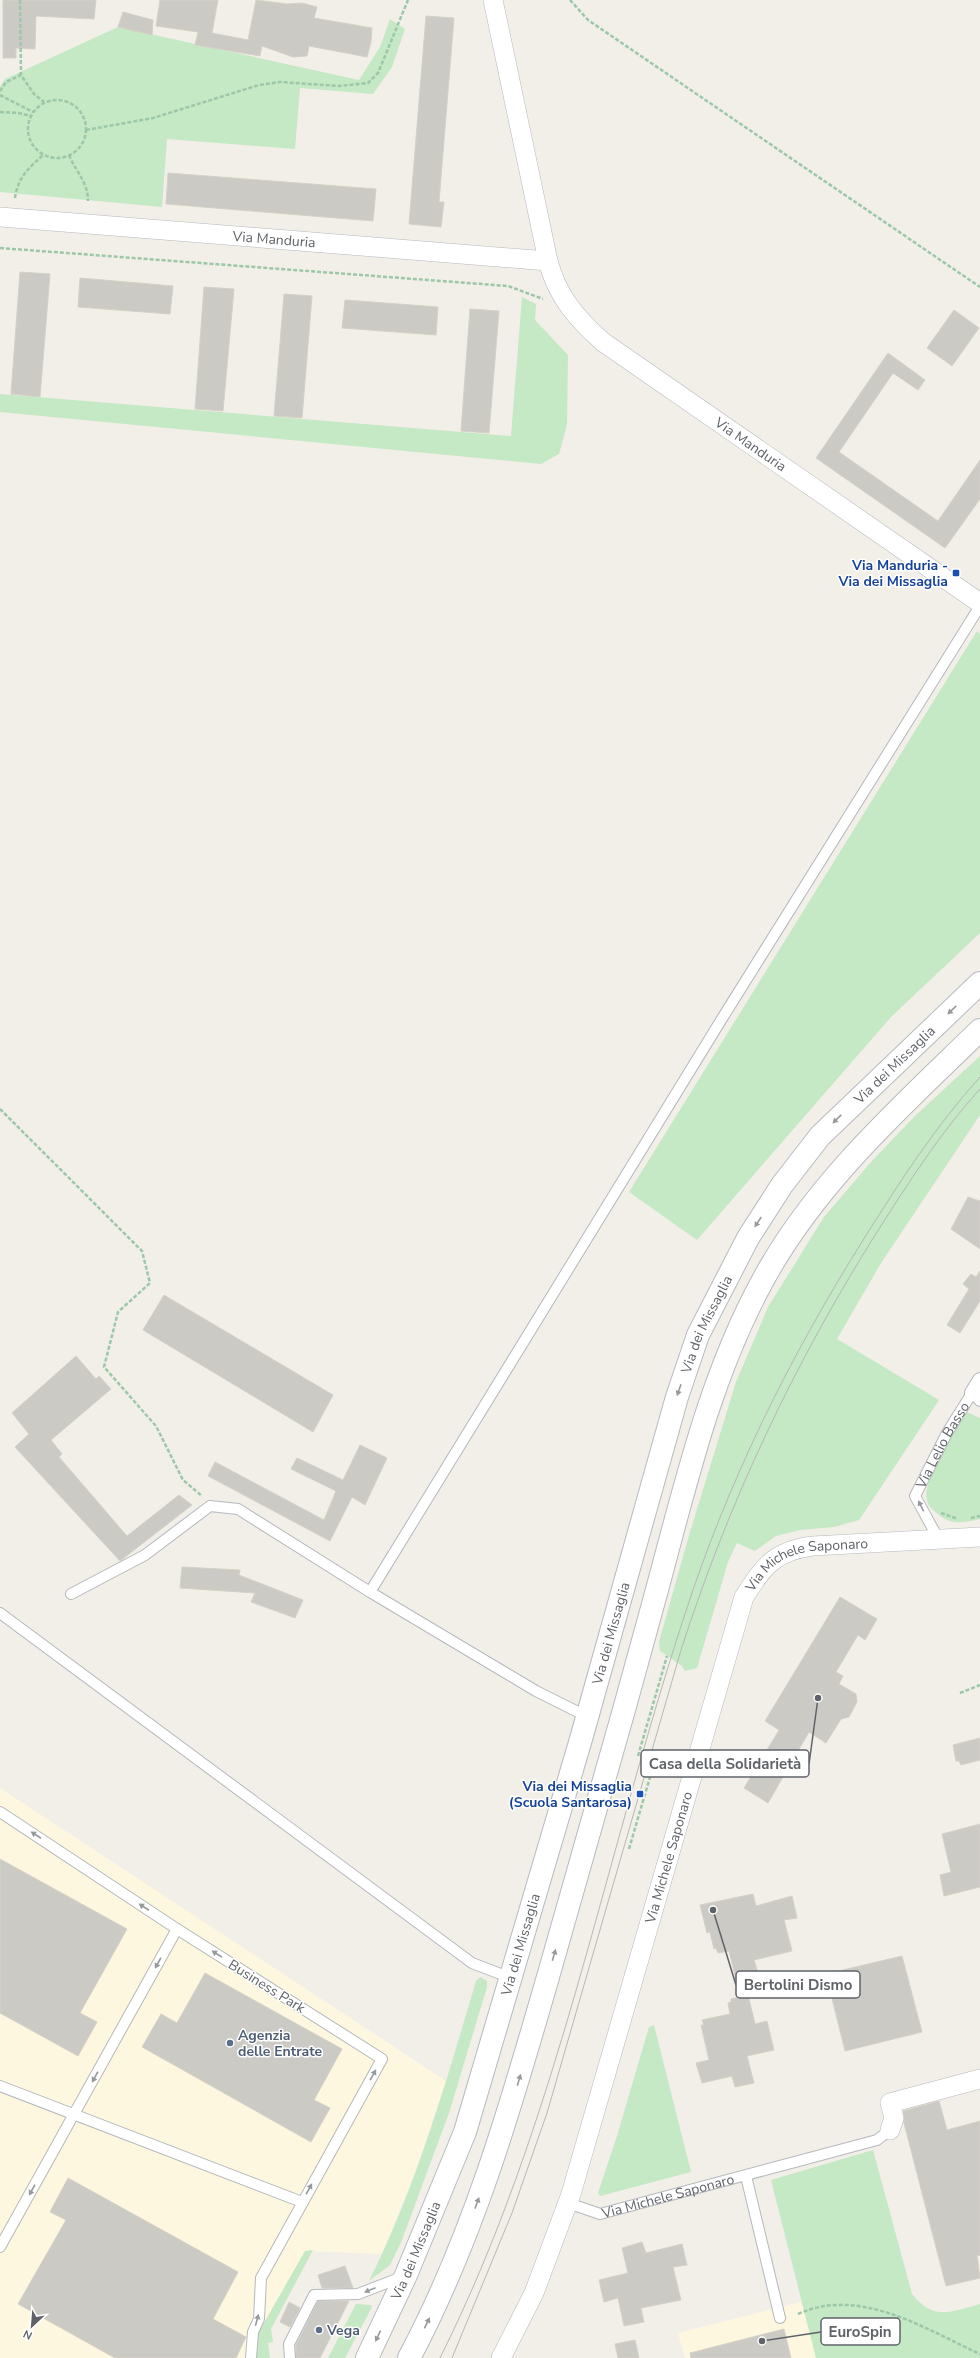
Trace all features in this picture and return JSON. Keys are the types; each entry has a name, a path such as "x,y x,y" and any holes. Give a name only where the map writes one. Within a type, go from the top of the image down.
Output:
{"main road":[{"name":"Via dei Missaglia","path":"367,2358 406,2275 465,2132 588,1717 677,1397 698,1334 721,1286 748,1238 778,1192 820,1136 980,984"},
{"path":"409,2358 435,2306 470,2221 511,2108 609,1766 700,1433 737,1331 763,1278 788,1238 825,1188 885,1123 980,1030"}],"street":[{"name":"Via Manduria","path":"493,0 548,261 552,276 572,313 603,342 980,605"},
{"name":"Via Manduria","path":"0,217 548,261"},
{"name":"Via Lelio Basso","path":"977,1396 980,1380"},
{"name":"Via Michele Saponaro","path":"501,2358 534,2293 568,2204 744,1597 766,1566 776,1557 790,1550 813,1546 980,1537"},
{"path":"890,2130 894,2118 890,2103 980,2079"}],"lane":[{"path":"370,1592 723,1017 980,605"},
{"name":"Via Lelio Basso","path":"939,1540 916,1496 947,1433 977,1396"},
{"path":"71,1594 145,1555 210,1506 238,1509 370,1592 536,1691 588,1717"},
{"path":"0,1613 472,1963 511,1978"},
{"name":"Business Park","path":"0,1812 177,1929 382,2059 261,2278 259,2319 254,2332 251,2358"},
{"path":"0,2247 177,1929"},
{"path":"0,2086 302,2202"},
{"name":"Via Michele Saponaro","path":"568,2204 600,2214 877,2140 890,2130"},
{"name":"Via Michele Saponaro","path":"746,2176 780,2318"},
{"path":"290,2358 289,2344 314,2295 358,2294 406,2275"}],"path":[{"path":"20,0 20,74 34,94 44,102"},
{"path":"86,130 152,118 259,85 280,82 340,86 368,83 378,73 408,0"},
{"path":"570,0 588,20 980,287"},
{"path":"0,91 6,82 20,74"},
{"path":"0,95 33,112"},
{"path":"61,100 69,102 82,114 86,130 81,145 69,155 56,158 44,155 36,150 28,134 33,112 44,102 61,100"},
{"path":"0,112 19,113 31,116"},
{"path":"15,198 17,186 23,173 44,155"},
{"path":"69,155 74,167 85,181 88,201"},
{"path":"0,248 508,286 522,291"},
{"path":"0,1109 142,1251 150,1283 118,1312 104,1367 156,1426 183,1480 198,1492 210,1506"},
{"path":"937,1509 941,1514 962,1520"},
{"path":"968,1519 980,1516"},
{"path":"638,1756 667,1656"},
{"path":"960,1693 980,1685"},
{"path":"629,1849 655,1760"},
{"path":"798,2314 819,2306 853,2306 874,2309 894,2314 980,2354"}],"shaded area":[{"path":"0,1788 446,2081 417,2167 382,2254 305,2251 256,2337 256,2358 0,2358"},
{"path":"801,2302 816,2358 685,2358 678,2333"}],"green space":[{"path":"390,19 405,29 392,67 373,94 300,88 295,149 167,139 162,207 0,192 0,87 5,79 118,27 359,80 380,47"},
{"path":"522,297 536,304 535,320 568,355 567,425 559,454 541,464 0,412 0,394 511,436"},
{"path":"977,631 980,634 980,933 891,1017 697,1240 629,1192"},
{"path":"980,1056 980,1115 881,1263 837,1339 939,1400 859,1520 834,1527 800,1530 776,1536 755,1551 737,1543 728,1562 697,1668 685,1671 682,1666 660,1651 659,1642 690,1532 736,1382 768,1307 824,1217 871,1162 914,1117"},
{"path":"967,1412 980,1418 980,1519 953,1522 939,1515 930,1507 927,1501 927,1492 929,1480 934,1468"},
{"path":"480,1977 487,1981 487,1987 450,2110 402,2240 390,2265 369,2281 402,2208 416,2171 442,2095 476,1981"},
{"path":"654,2025 691,2172 600,2196 598,2193 617,2136 649,2027"},
{"path":"873,2150 912,2294 920,2303 935,2311 943,2312 960,2310 980,2304 980,2358 816,2358 771,2180"},
{"path":"313,2250 271,2329 273,2342 268,2343 270,2358 256,2358 256,2337 305,2251"},
{"path":"356,2304 371,2305 372,2307 345,2358 328,2358"}],"building":[{"path":"3,0 96,0 94,19 36,16 35,49 16,48 16,58 3,58"},
{"path":"160,0 218,0 212,33 248,40 256,0 287,4 302,3 317,7 314,18 372,28 371,42 367,57 309,46 307,56 293,57 262,46 260,56 195,45 198,32 156,26"},
{"path":"123,12 153,20 152,35 118,27"},
{"path":"426,16 454,18 439,202 444,202 441,227 409,224"},
{"path":"168,173 376,189 373,221 166,204"},
{"path":"20,272 50,274 40,397 11,394"},
{"path":"80,278 173,286 170,314 78,307"},
{"path":"204,287 234,289 223,411 195,409"},
{"path":"284,294 312,296 302,418 274,416"},
{"path":"345,300 438,307 436,335 342,328"},
{"path":"470,309 499,311 489,433 461,431"},
{"path":"954,310 979,328 952,366 927,348"},
{"path":"888,353 925,380 918,390 893,373 839,452 938,521 980,460 980,499 945,548 816,458"},
{"path":"968,1197 980,1201 980,1249 951,1229"},
{"path":"980,1271 980,1301 960,1333 947,1325 969,1289 963,1284 971,1274 976,1277"},
{"path":"164,1295 333,1395 313,1432 143,1330"},
{"path":"76,1356 96,1379 99,1376 111,1389 51,1440 62,1454 59,1457 127,1536 179,1495 192,1505 120,1561 15,1447 29,1434 12,1413"},
{"path":"360,1445 387,1458 365,1505 352,1497 330,1541 208,1476 215,1462 324,1520 336,1491 291,1469 297,1458 343,1480"},
{"path":"182,1567 240,1570 239,1575 303,1600 295,1618 251,1602 255,1593 180,1588"},
{"path":"840,1597 877,1619 865,1640 858,1635 836,1672 843,1676 839,1684 856,1694 857,1702 849,1717 841,1719 826,1743 809,1732 768,1803 744,1788 779,1730 765,1721"},
{"path":"980,1738 980,1760 961,1765 959,1761 956,1761 953,1745"},
{"path":"980,1824 980,1887 944,1896 940,1875 951,1872 942,1834"},
{"path":"0,1859 127,1929 80,2013 97,2022 78,2056 0,2013"},
{"path":"753,1894 756,1906 792,1896 797,1918 784,1920 792,1951 754,1960 758,1973 736,1979 729,1951 718,1953 716,1948 714,1949 710,1932 707,1933 700,1905"},
{"path":"902,1956 922,2032 845,2051 826,1974"},
{"path":"205,1973 342,2049 314,2100 330,2108 311,2142 142,2047 161,2014 177,2023"},
{"path":"748,1995 755,2024 767,2021 774,2050 747,2056 754,2083 735,2087 732,2076 702,2083 696,2063 709,2060 701,2025 704,2025 702,2020 730,2014 728,2003 731,2002 731,1999"},
{"path":"939,2101 947,2130 980,2121 980,2255 977,2256 980,2278 946,2286 904,2123 903,2111"},
{"path":"68,2178 238,2272 213,2319 246,2337 236,2358 115,2358 18,2304 66,2220 50,2212"},
{"path":"642,2242 646,2253 682,2244 687,2265 673,2267 681,2300 641,2308 644,2322 624,2326 618,2298 604,2302 599,2280 628,2273 622,2248"},
{"path":"345,2266 353,2288 322,2288 318,2275"},
{"path":"318,2301 349,2301 320,2358 296,2358 296,2345"},
{"path":"289,2302 300,2308 290,2327 280,2322"},
{"path":"784,2329 791,2358 691,2358 690,2353"},
{"path":"635,2340 639,2358 618,2358 615,2344"}],"tram line":[{"path":"440,2358 481,2269 516,2178 547,2086 576,1992 655,1710 684,1617 701,1567 740,1469 786,1374 837,1282 919,1154 948,1115 980,1077"},
{"path":"452,2358 512,2213 547,2113 681,1650 720,1540 742,1487 791,1383 847,1282 877,1232 926,1158 965,1106 980,1089"}],"place":[{"name":"Via Manduria - Via dei Missaglia","path":"956,573"},
{"name":"Casa della Solidarietà","path":"818,1698"},
{"name":"Via dei Missaglia (Scuola Santarosa)","path":"640,1794"},
{"name":"Bertolini Dismo","path":"713,1910"},
{"name":"Agenzia delle Entrate","path":"230,2043"},
{"name":"Vega","path":"319,2330"},
{"name":"EuroSpin","path":"762,2341"}]}
